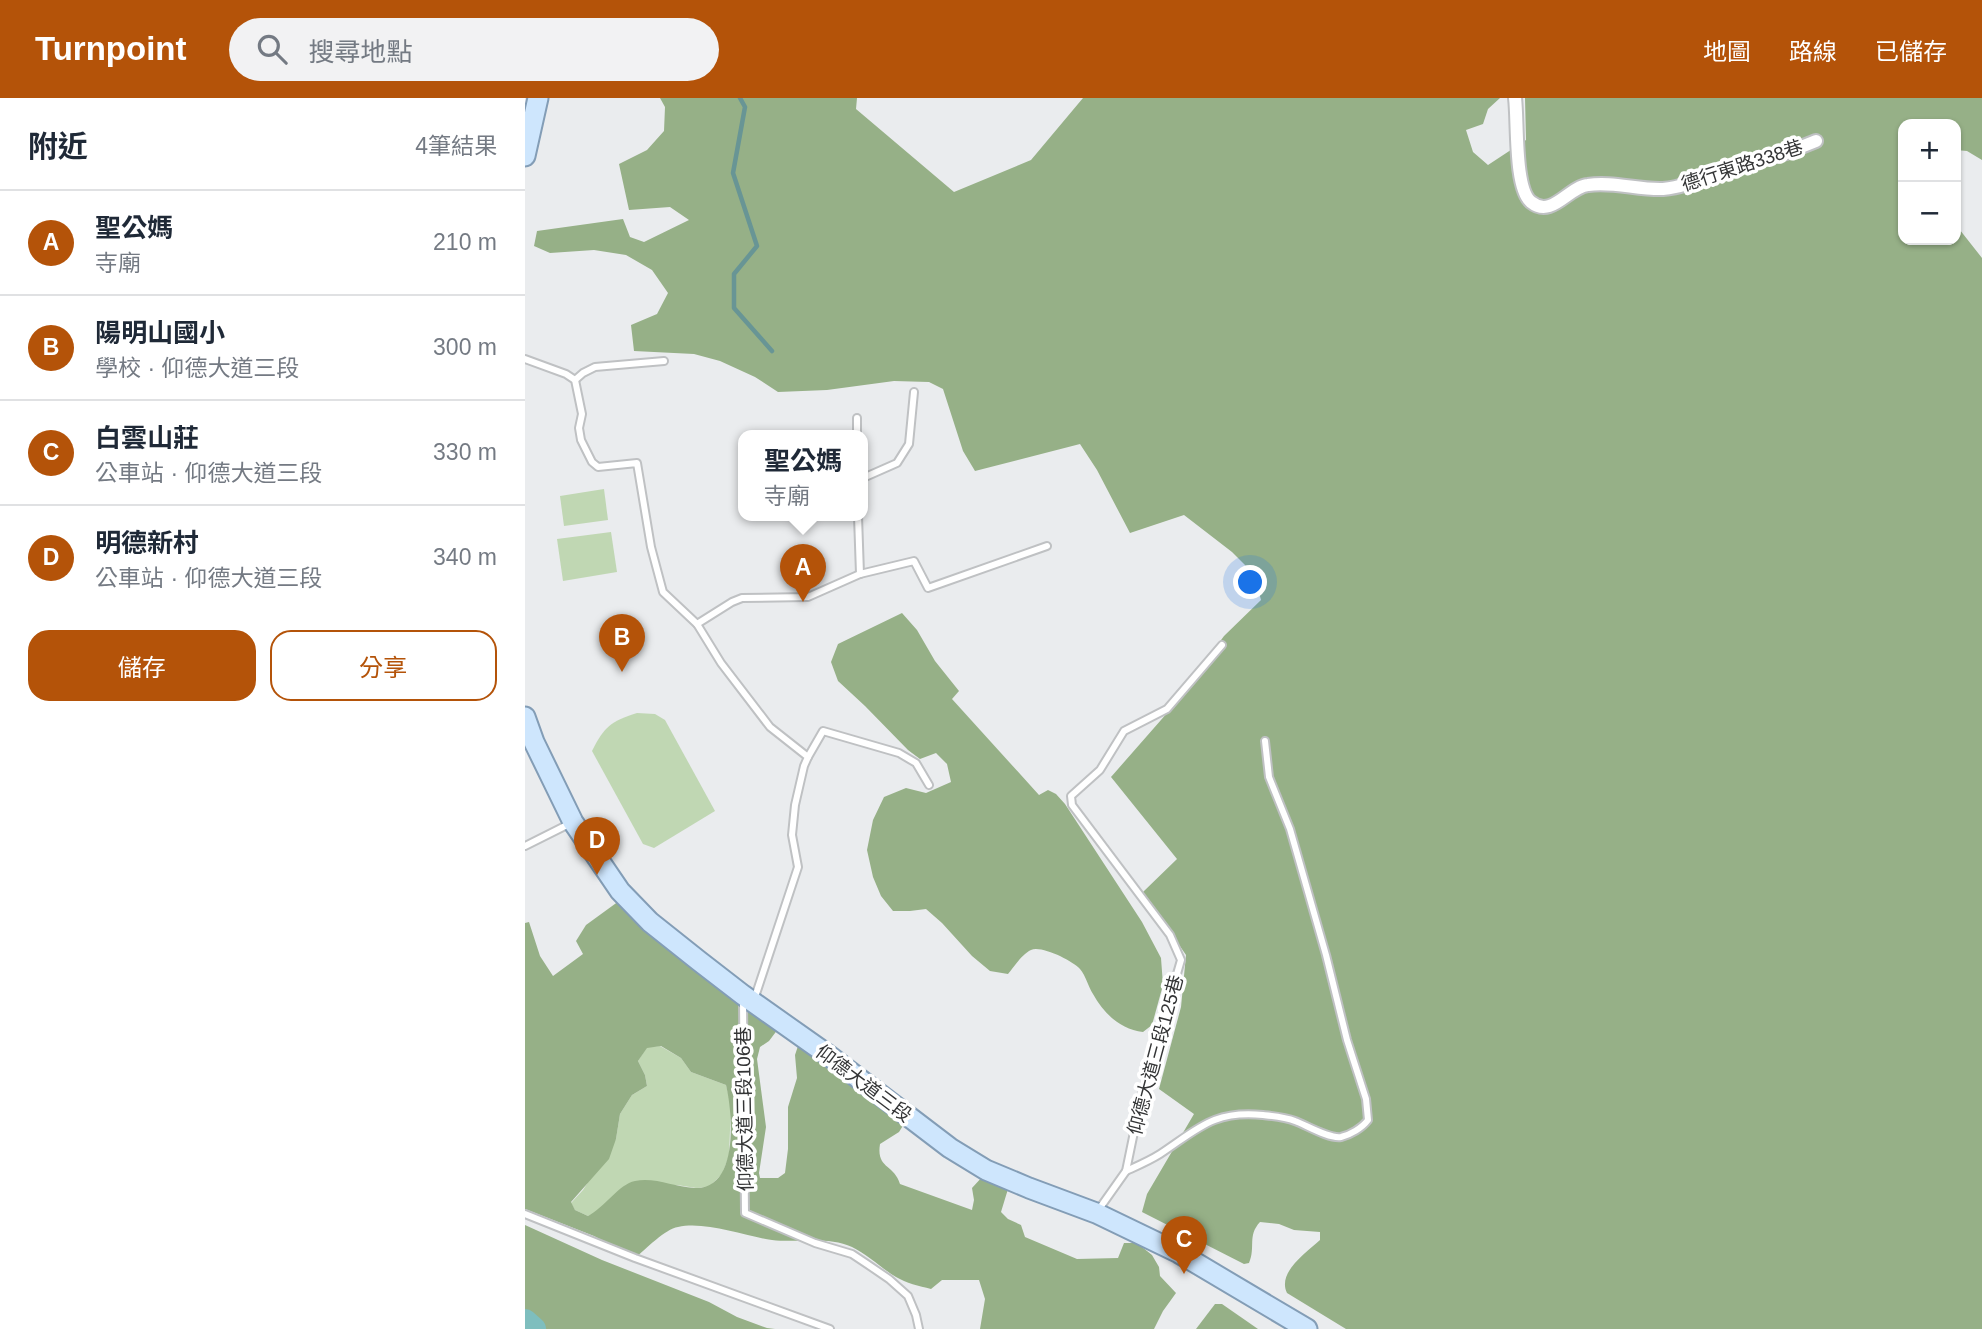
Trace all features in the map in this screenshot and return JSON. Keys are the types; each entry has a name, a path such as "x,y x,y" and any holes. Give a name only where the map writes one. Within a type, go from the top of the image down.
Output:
{"main road":[{"path":"525,156 538,98"},
{"name":"仰德大道三段","path":"527,727 573,822 620,891 650,922 748,998 950,1148 986,1170 1095,1213 1179,1253 1307,1329"}],"street":[{"name":"德行東路338巷","path":"1515,98 1519,176 1525,195 1531,203 1539,207 1549,207 1576,188 1587,184 1649,189 1689,184 1737,165 1816,141"}],"lane":[{"path":"525,359 575,380 582,414 579,428 581,440 598,467 637,463 651,547 663,592 697,624 720,663 769,727 808,757"},
{"path":"575,380 594,368 664,361"},
{"path":"868,476 897,463 909,444 914,392"},
{"path":"857,418 857,430"},
{"path":"858,521 860,574"},
{"path":"697,624 742,597 808,597 860,574 914,561 929,588 1047,546"},
{"name":"仰德大道三段125巷","path":"1095,1213 1126,1171 1140,1098 1181,960 1170,935 1072,805 1071,796 1100,770 1124,731 1167,709 1222,645"},
{"path":"748,998 798,867 792,835 795,804 808,757 823,731 899,753 916,763 929,785"},
{"path":"1126,1171 1159,1155 1187,1133 1207,1122 1232,1115 1291,1119 1331,1136 1341,1137 1362,1128 1368,1120 1366,1098 1347,1040 1290,830 1269,778 1265,741"},
{"path":"525,846 573,822"},
{"name":"仰德大道三段106巷","path":"748,998 745,1213 815,1243 852,1254 890,1279 908,1296 919,1329"},
{"path":"525,1214 601,1245 829,1329"}],"green space":[{"path":"660,98 857,98 856,109 954,192 1031,160 1083,98 1500,98 1488,109 1483,124 1466,130 1473,152 1488,165 1526,140 1525,98 1982,98 1982,160 1961,150 1961,119 1898,119 1898,245 1961,245 1961,231 1982,258 1982,1329 1346,1329 1287,1293 1285,1285 1289,1270 1320,1240 1320,1232 1294,1230 1279,1224 1260,1222 1254,1232 1249,1263 1244,1264 1142,1212 1147,1194 1194,1114 1159,1089 1181,1007 1186,955 1143,892 1177,859 1111,777 1168,712 1224,636 1261,600 1254,574 1232,552 1184,515 1130,533 1080,444 975,471 963,451 943,389 929,382 894,381 827,390 778,392 755,377 720,361 694,354 634,351 631,325 657,314 668,293 652,270 626,255 594,250 550,253 534,246 537,231 623,219 630,237 644,242 689,220 670,207 629,210 619,164 647,150 664,131 665,107"},
{"path":"604,489 608,520 564,526 560,496"},
{"path":"611,532 617,572 563,581 557,539"},
{"path":"902,613 959,691 952,699 1039,795 1048,790 1065,804 1142,922 1161,958 1163,985 1152,1025 1143,1032 1127,1028 1108,1014 1097,1001 1080,969 1064,958 1036,949 1024,954 1008,974 990,971 926,909 893,911 881,896 873,877 867,850 873,820 884,797 906,788 926,793 951,782 947,764 936,753 920,759 908,750 838,681 831,662 838,644"},
{"path":"637,713 655,714 665,720 715,811 654,848 643,844 592,751 609,726"},
{"path":"619,901 778,1029 769,1041 760,1047 757,1059 766,1127 760,1178 778,1178 785,1173 788,1107 797,1078 795,1055 799,1043 904,1124 899,1132 880,1144 879,1152 883,1162 900,1184 972,1210 972,1188 983,1176 1008,1189 1001,1212 1021,1225 1025,1237 1077,1259 1118,1258 1124,1243 1137,1243 1152,1255 1159,1267 1160,1276 1176,1293 1154,1329 980,1329 985,1299 979,1280 942,1280 931,1289 922,1287 896,1277 863,1253 843,1244 772,1240 713,1227 689,1226 667,1231 635,1258 594,1236 525,1209 525,923 529,922 540,956 553,976 583,954 576,941 586,925","holes":["661,1046 681,1058 691,1072 726,1085 731,1131 726,1164 719,1177 709,1186 694,1188 650,1180 635,1181 623,1187 588,1216 575,1210 571,1202 609,1159 620,1114 632,1095 647,1086 638,1061 647,1048"]},
{"path":"660,1046 681,1058 691,1072 726,1085 731,1105 729,1156 722,1174 709,1187 677,1185 619,1191 599,1211 588,1216 575,1210 571,1203 583,1190 616,1139 620,1114 632,1095 647,1086 638,1061 647,1047"},
{"path":"525,1225 602,1260 709,1302 737,1317 775,1329 525,1329"},
{"path":"1215,1304 1222,1304 1258,1329 1196,1329"}],"waterway":[{"path":"740,98 745,107 733,173 757,246 734,274 734,308 772,351"},
{"path":"525,1321 534,1329"}],"place":[{"name":"聖公媽","path":"803,602"},
{"name":"陽明山國小","path":"622,672"},
{"name":"明德新村","path":"597,875"},
{"name":"白雲山莊","path":"1184,1274"}]}
